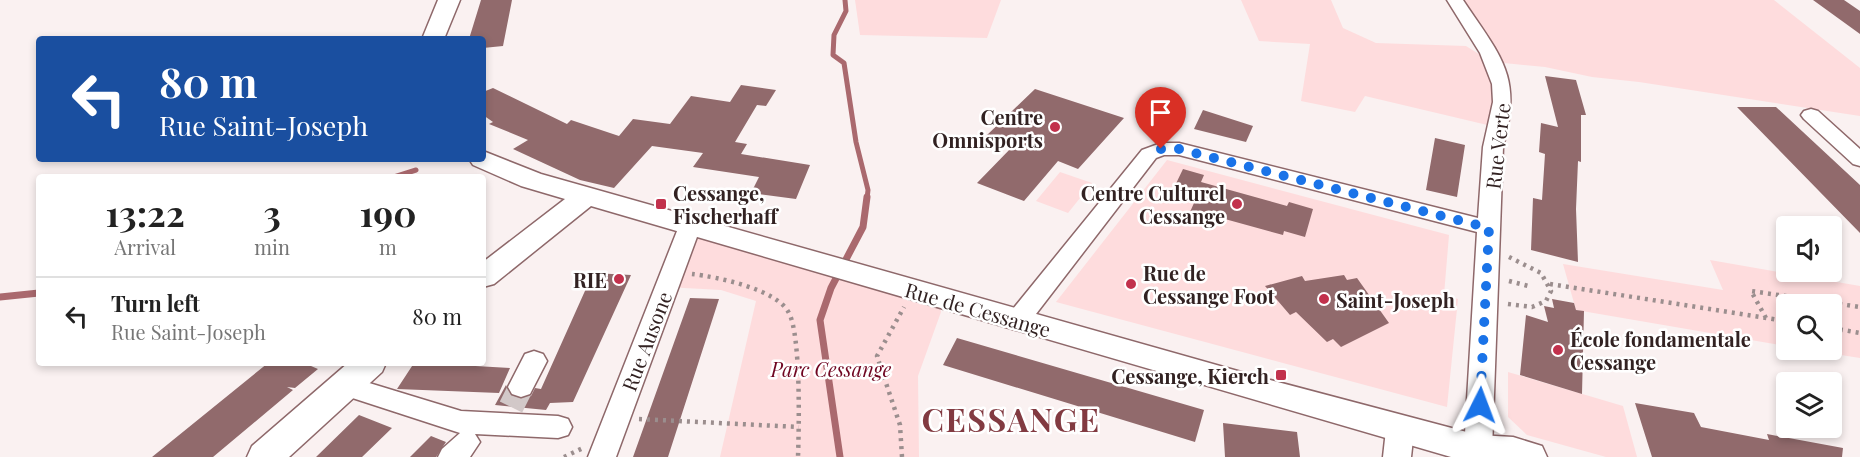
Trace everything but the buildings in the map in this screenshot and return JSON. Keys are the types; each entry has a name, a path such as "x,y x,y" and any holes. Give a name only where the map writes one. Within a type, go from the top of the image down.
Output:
{"main road":[{"path":"434,36 449,0"},
{"name":"Rue de Cessange","path":"486,161 531,180 1017,321 1399,443 1483,453 1513,452 1529,457"},
{"path":"486,276 587,196"},
{"path":"265,457 366,366"}],"street":[{"name":"Rue Verte","path":"1455,0 1498,66 1502,81 1500,128 1493,147 1483,453"},
{"path":"1811,116 1860,160"},
{"path":"1017,321 1149,154 1161,149 1179,149 1489,228"},
{"name":"Rue Ausone","path":"593,452 690,226"},
{"path":"512,405 534,361"},
{"path":"343,385 461,422 512,405 558,427"}],"path":[{"path":"1509,256 1532,266 1550,284 1776,320"},
{"path":"685,273 707,275 766,296 776,300 789,314 799,427 798,457"},
{"path":"1509,281 1532,287"},
{"path":"1508,304 1532,307 1546,301 1551,291 1550,284"},
{"path":"1766,318 1751,291 1860,307"},
{"path":"902,457 900,425 877,356 903,309"},
{"path":"1842,330 1860,333"},
{"path":"632,419 799,427"},
{"path":"564,457 593,452"}],"green space":[{"path":"855,0 1001,0 987,38 860,35"},
{"path":"1241,0 1331,0 1343,28 1376,43 1466,46 1498,66 1500,128 1365,96 1355,112 1301,101 1310,44 1259,41"},
{"path":"1464,0 1774,0 1860,68 1860,116 1639,82 1592,77 1545,67 1504,63"},
{"path":"1167,160 1449,235 1444,295 1458,299 1447,407 1056,302"},
{"path":"1060,172 1092,183 1068,213 1036,201"},
{"name":"Parc Cessange","path":"690,226 938,298 941,312 918,376 919,457 720,457 756,301 721,290 666,287"},
{"path":"1710,260 1776,271 1776,282 1837,282 1860,286 1860,358 1842,355 1842,294 1776,294 1776,344 1576,310 1563,264 1723,290"},
{"path":"1508,372 1623,406 1637,457 1606,457 1527,435 1508,417"}],"waterway":[{"path":"845,0 846,11 834,35 833,55 844,63 856,142 868,190 867,199"},
{"path":"403,174 416,170"},
{"path":"840,457 820,320 831,288 863,227 867,197"},
{"path":"0,297 36,293"}],"tunnel":[{"path":"511,407 521,387"}],"place":[{"name":"Centre Omnisports","path":"1055,127"},
{"name":"Cessange, Fischerhaff","path":"661,204"},
{"name":"Centre Culturel Cessange","path":"1237,204"},
{"name":"RIE","path":"619,279"},
{"name":"Rue de Cessange Foot","path":"1131,284"},
{"name":"Saint-Joseph","path":"1324,299"},
{"name":"École fondamentale Cessange","path":"1558,350"},
{"name":"Cessange, Kierch","path":"1281,375"}],"district":[{"name":"CESSANGE","path":"1011,418"}],"route":[{"path":"1161,149 1179,149 1489,228 1480,405"}]}
